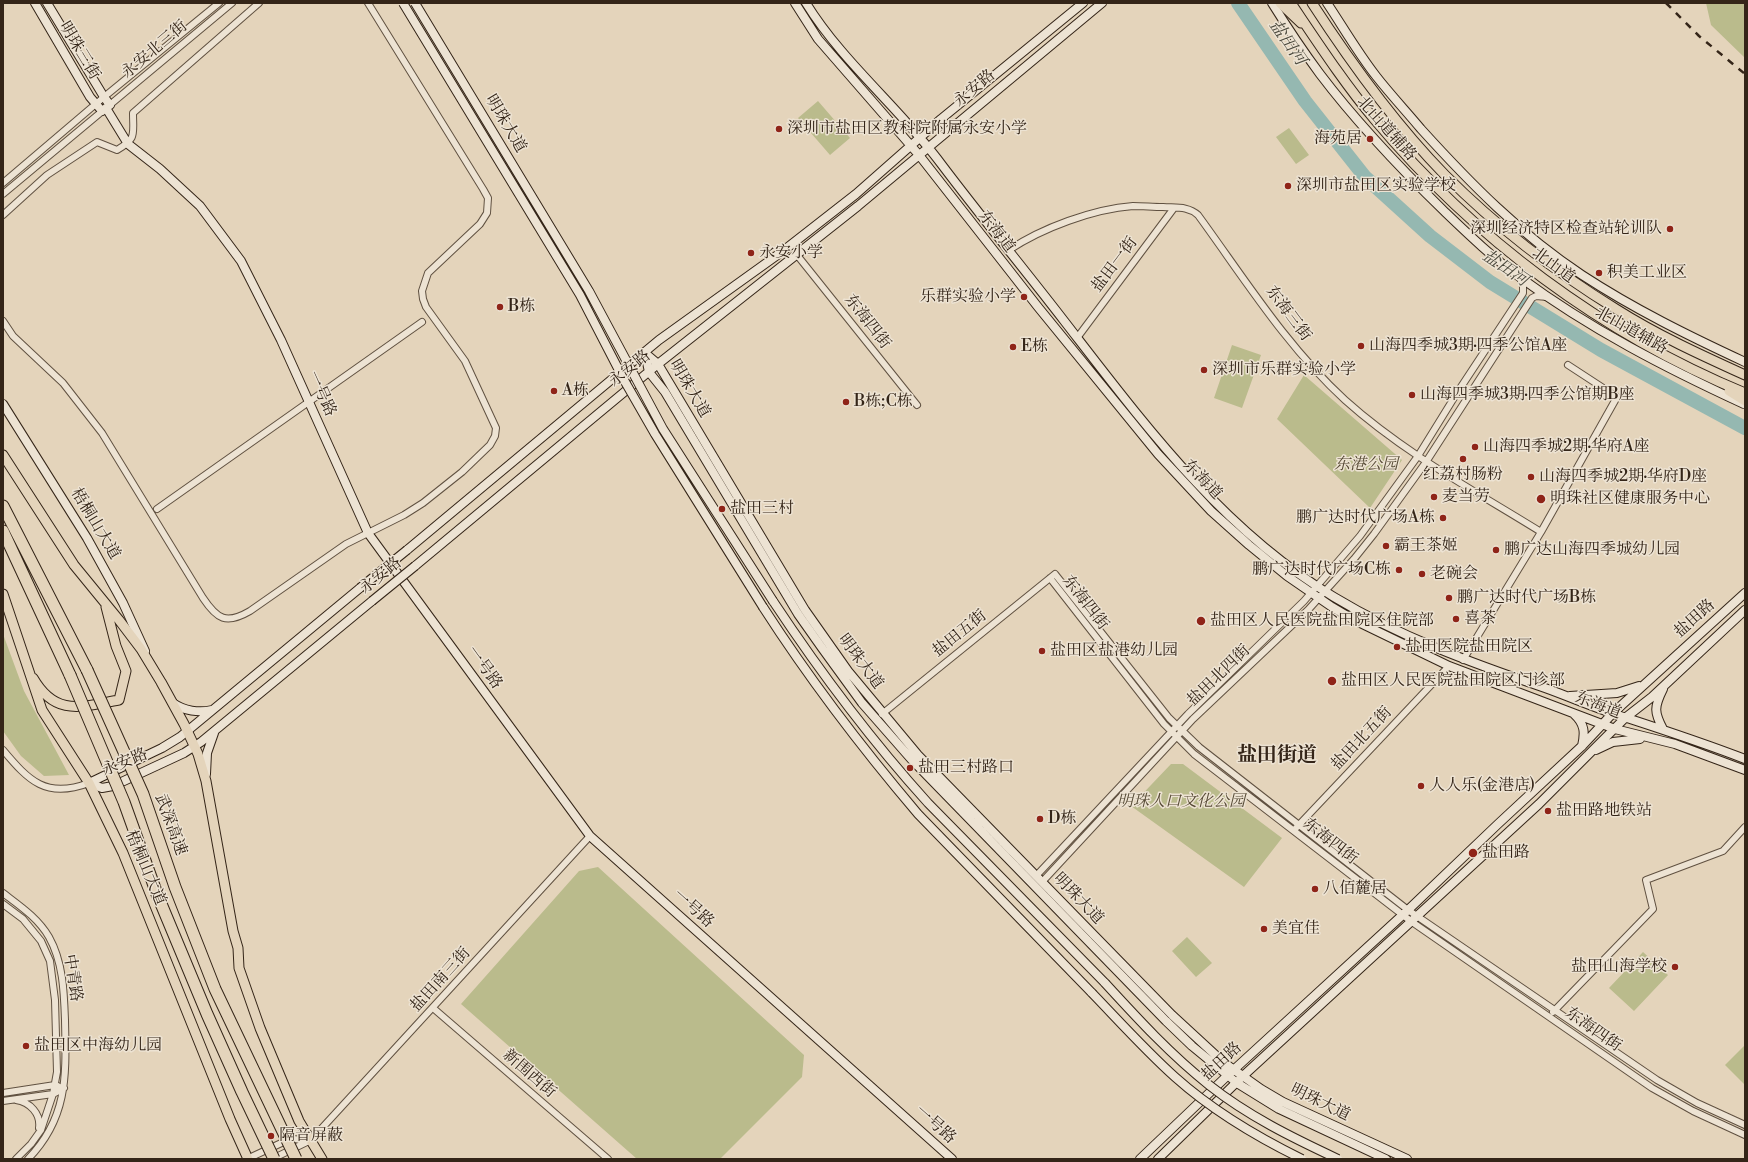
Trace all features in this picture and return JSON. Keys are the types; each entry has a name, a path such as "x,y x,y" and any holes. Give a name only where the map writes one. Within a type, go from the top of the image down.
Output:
{"highway":[{"name":"武深高速","path":"3,506 87,670 143,794 175,887 215,989 296,1159"},
{"path":"3,530 70,675 124,802 157,894 207,1014 274,1159"}],"main road":[{"path":"1280,3 1312,34"},
{"name":"北山道","path":"1291,3 1329,61 1380,125 1411,160 1480,228 1525,265 1567,296 1615,327 1693,370 1745,393"},
{"name":"北山道","path":"1312,3 1390,112 1445,174 1478,206 1542,259 1617,310 1695,352 1745,375"},
{"path":"1368,82 1376,76"},
{"path":"1693,370 1745,403"},
{"name":"梧桐山大道","path":"3,455 62,549 84,579 130,634 152,666 195,746 206,781 232,924 238,948 239,968 260,1028 299,1121 322,1159"},
{"name":"梧桐山大道","path":"3,594 42,710 89,783 131,870 230,1119 248,1159"},
{"path":"26,665 40,688 59,703 66,706 82,707 119,700 126,671 116,646 105,605"}],"street":[{"name":"明珠三街","path":"34,3 96,105 106,108 104,97 46,3"},
{"name":"永安北三街","path":"3,183 104,97 219,3"},
{"name":"永安北三街","path":"3,194 232,3"},
{"path":"3,216 47,176 97,142 117,150 128,144 133,137 132,113 259,3"},
{"path":"3,322 13,336 63,383 102,433 148,510 213,613 224,618 238,618 250,612 346,544 422,503 462,472 490,445 495,436 496,428 465,362 426,307 422,291 428,273 480,224 487,213 488,198 368,3"},
{"name":"明珠大道","path":"403,3 580,295 624,380 655,434 791,651 850,731 918,814 1154,1057 1200,1098 1252,1132 1302,1159"},
{"name":"明珠大道","path":"415,3 589,290 663,429 773,602 803,646 860,723 928,803 1166,1047 1210,1086 1261,1120 1287,1135 1338,1159"},
{"name":"东海道","path":"795,3 818,39 911,145 1038,307 1178,477 1211,511 1249,545 1314,595 1354,620 1449,666 1569,710 1615,729 1675,744 1745,770"},
{"name":"东海道","path":"806,3 827,32 920,138 1156,439 1211,499 1253,539 1316,586 1390,628 1463,660 1569,696 1625,718 1664,729 1745,759"},
{"name":"永安路","path":"3,750 25,774 43,786 64,790 89,783 162,748 187,731 645,353 856,194 941,119 1083,3"},
{"name":"永安路","path":"89,783 102,788 113,786 195,746 658,364 797,255 1102,3"},
{"name":"北山道辅路","path":"1272,3 1320,74 1371,134 1433,200 1469,234 1519,277 1591,326 1644,355 1745,403"},
{"name":"北山道辅路","path":"1327,3 1376,76 1463,174 1522,230 1581,274 1622,300 1745,362"},
{"name":"一号路","path":"106,108 128,144 160,169 200,206 241,261 281,340 368,533 590,836 951,1158"},
{"path":"1009,250 1034,234 1094,213 1134,206 1174,208"},
{"name":"东海三街","path":"1174,208 1193,210 1198,215 1280,326 1318,373 1360,413 1426,462 1541,532"},
{"name":"盐田一街","path":"1077,338 1174,208"},
{"name":"东海四街","path":"797,255 917,405"},
{"path":"1542,259 1555,255"},
{"name":"盐田北四街","path":"1039,879 1182,731 1308,610 1316,586 1360,536 1418,456 1523,292 1523,286 1519,277"},
{"name":"盐田北四街","path":"1039,879 1172,731 1314,595 1324,591 1374,534 1426,462 1532,298 1539,296 1548,297"},
{"path":"157,509 422,322"},
{"name":"明珠大道","path":"645,353 658,364 806,610 848,672 918,755 1230,1073 1237,1083 1279,1109 1386,1159"},
{"name":"明珠大道","path":"645,353 649,372 665,392 798,614 862,703 912,760 1166,1021 1230,1073 1243,1076 1283,1102 1407,1159"},
{"path":"1463,660 1541,532 1617,397 1568,366"},
{"name":"梧桐山大道","path":"3,404 87,538 123,603 152,666"},
{"name":"东海四街","path":"1052,576 1169,718 1199,748 1299,825 1405,912"},
{"name":"东海四街","path":"1052,576 1159,718 1194,754 1294,831 1405,912 1652,1088 1693,1111 1745,1135"},
{"name":"盐田五街","path":"882,714 1052,576"},
{"name":"盐田路","path":"1140,1159 1230,1073 1582,746 1613,713 1745,593"},
{"name":"盐田路","path":"1158,1159 1243,1076 1539,804 1625,718 1652,697 1745,610"},
{"name":"盐田北五街","path":"1294,831 1449,666"},
{"path":"1569,696 1617,693 1644,684"},
{"path":"1664,729 1656,716 1655,708 1665,684"},
{"path":"173,703 196,711 206,711 214,708"},
{"path":"1569,710 1576,716 1583,726 1584,738 1582,746"},
{"path":"206,781 207,753 217,728"},
{"path":"1592,752 1613,742 1636,738 1655,740"},
{"path":"1549,1016 1653,909 1646,880 1723,851 1745,826"},
{"name":"盐田南三街","path":"311,1140 590,836"},
{"name":"中青路","path":"3,893 42,925 52,942 59,961 64,996 66,1067 64,1088 50,1130 40,1147 28,1159"},
{"name":"中青路","path":"3,904 30,927 41,941 50,962 55,1000 57,1063 53,1094 44,1122 36,1137 16,1159"},
{"name":"东海四街","path":"1415,919 1555,1010 1657,1080 1697,1103 1745,1125"},
{"name":"新围西街","path":"433,1008 608,1159"},
{"path":"3,1093 55,1085 64,1088"},
{"path":"3,1101 53,1094 64,1088"},
{"path":"11,1100 26,1103 36,1112 40,1123 36,1137"},
{"path":"248,1159 290,1139 311,1140"},
{"path":"271,1159 311,1140"}],"green space":[{"path":"1706,3 1745,3 1745,58 1711,25"},
{"path":"818,101 850,138 830,155 798,118"},
{"path":"1289,128 1309,155 1296,164 1276,137"},
{"path":"1232,345 1261,355 1242,408 1214,398"},
{"name":"东港公园","path":"1304,375 1402,460 1370,508 1277,419"},
{"path":"3,634 24,691 69,775 44,776 21,756 3,731"},
{"name":"明珠人口文化公园","path":"1171,764 1183,764 1282,838 1244,887 1131,806"},
{"path":"598,867 804,1055 802,1077 720,1159 637,1159 461,1004 579,871"},
{"path":"1187,937 1212,963 1196,977 1172,951"},
{"path":"1643,952 1668,975 1634,1011 1609,988"},
{"path":"1745,1045 1745,1085 1725,1065"}],"waterway":[{"name":"盐田河","path":"1238,3 1305,101 1365,177 1430,236 1490,282 1601,350 1745,428"}],"railway":[{"path":"1666,3 1699,36 1745,74"}],"place":[{"name":"深圳市盐田区教科院附属永安小学","path":"779,129"},
{"name":"海苑居","path":"1370,139"},
{"name":"深圳市盐田区实验学校","path":"1288,186"},
{"name":"深圳经济特区检查站轮训队","path":"1670,229"},
{"name":"永安小学","path":"751,253"},
{"name":"积美工业区","path":"1599,273"},
{"name":"乐群实验小学","path":"1024,297"},
{"name":"B栋","path":"500,307"},
{"name":"山海四季城3期·四季公馆A座","path":"1361,346"},
{"name":"E栋","path":"1013,347"},
{"name":"深圳市乐群实验小学","path":"1204,370"},
{"name":"A栋","path":"554,391"},
{"name":"山海四季城3期·四季公馆期B座","path":"1412,395"},
{"name":"B栋;C栋","path":"846,402"},
{"name":"山海四季城2期·华府A座","path":"1475,447"},
{"name":"红荔村肠粉","path":"1463,459"},
{"name":"山海四季城2期·华府D座","path":"1531,477"},
{"name":"麦当劳","path":"1434,497"},
{"name":"明珠社区健康服务中心","path":"1541,499"},
{"name":"盐田三村","path":"722,509"},
{"name":"鹏广达时代广场A栋","path":"1443,518"},
{"name":"霸王茶姬","path":"1386,546"},
{"name":"鹏广达山海四季城幼儿园","path":"1496,550"},
{"name":"鹏广达时代广场C栋","path":"1399,570"},
{"name":"老碗会","path":"1422,574"},
{"name":"鹏广达时代广场B栋","path":"1449,598"},
{"name":"喜茶","path":"1456,619"},
{"name":"盐田区人民医院盐田院区住院部","path":"1201,621"},
{"name":"盐田医院盐田院区","path":"1397,647"},
{"name":"盐田区盐港幼儿园","path":"1042,651"},
{"name":"盐田区人民医院盐田院区门诊部","path":"1332,681"},
{"name":"盐田三村路口","path":"910,768"},
{"name":"人人乐(金港店)","path":"1421,786"},
{"name":"盐田路地铁站","path":"1548,811"},
{"name":"D栋","path":"1040,819"},
{"name":"盐田路","path":"1473,853"},
{"name":"八佰麓居","path":"1315,889"},
{"name":"美宜佳","path":"1264,929"},
{"name":"盐田山海学校","path":"1675,967"},
{"name":"盐田区中海幼儿园","path":"26,1046"},
{"name":"隔音屏蔽","path":"271,1136"}],"district":[{"name":"盐田街道","path":"1277,756"}]}
